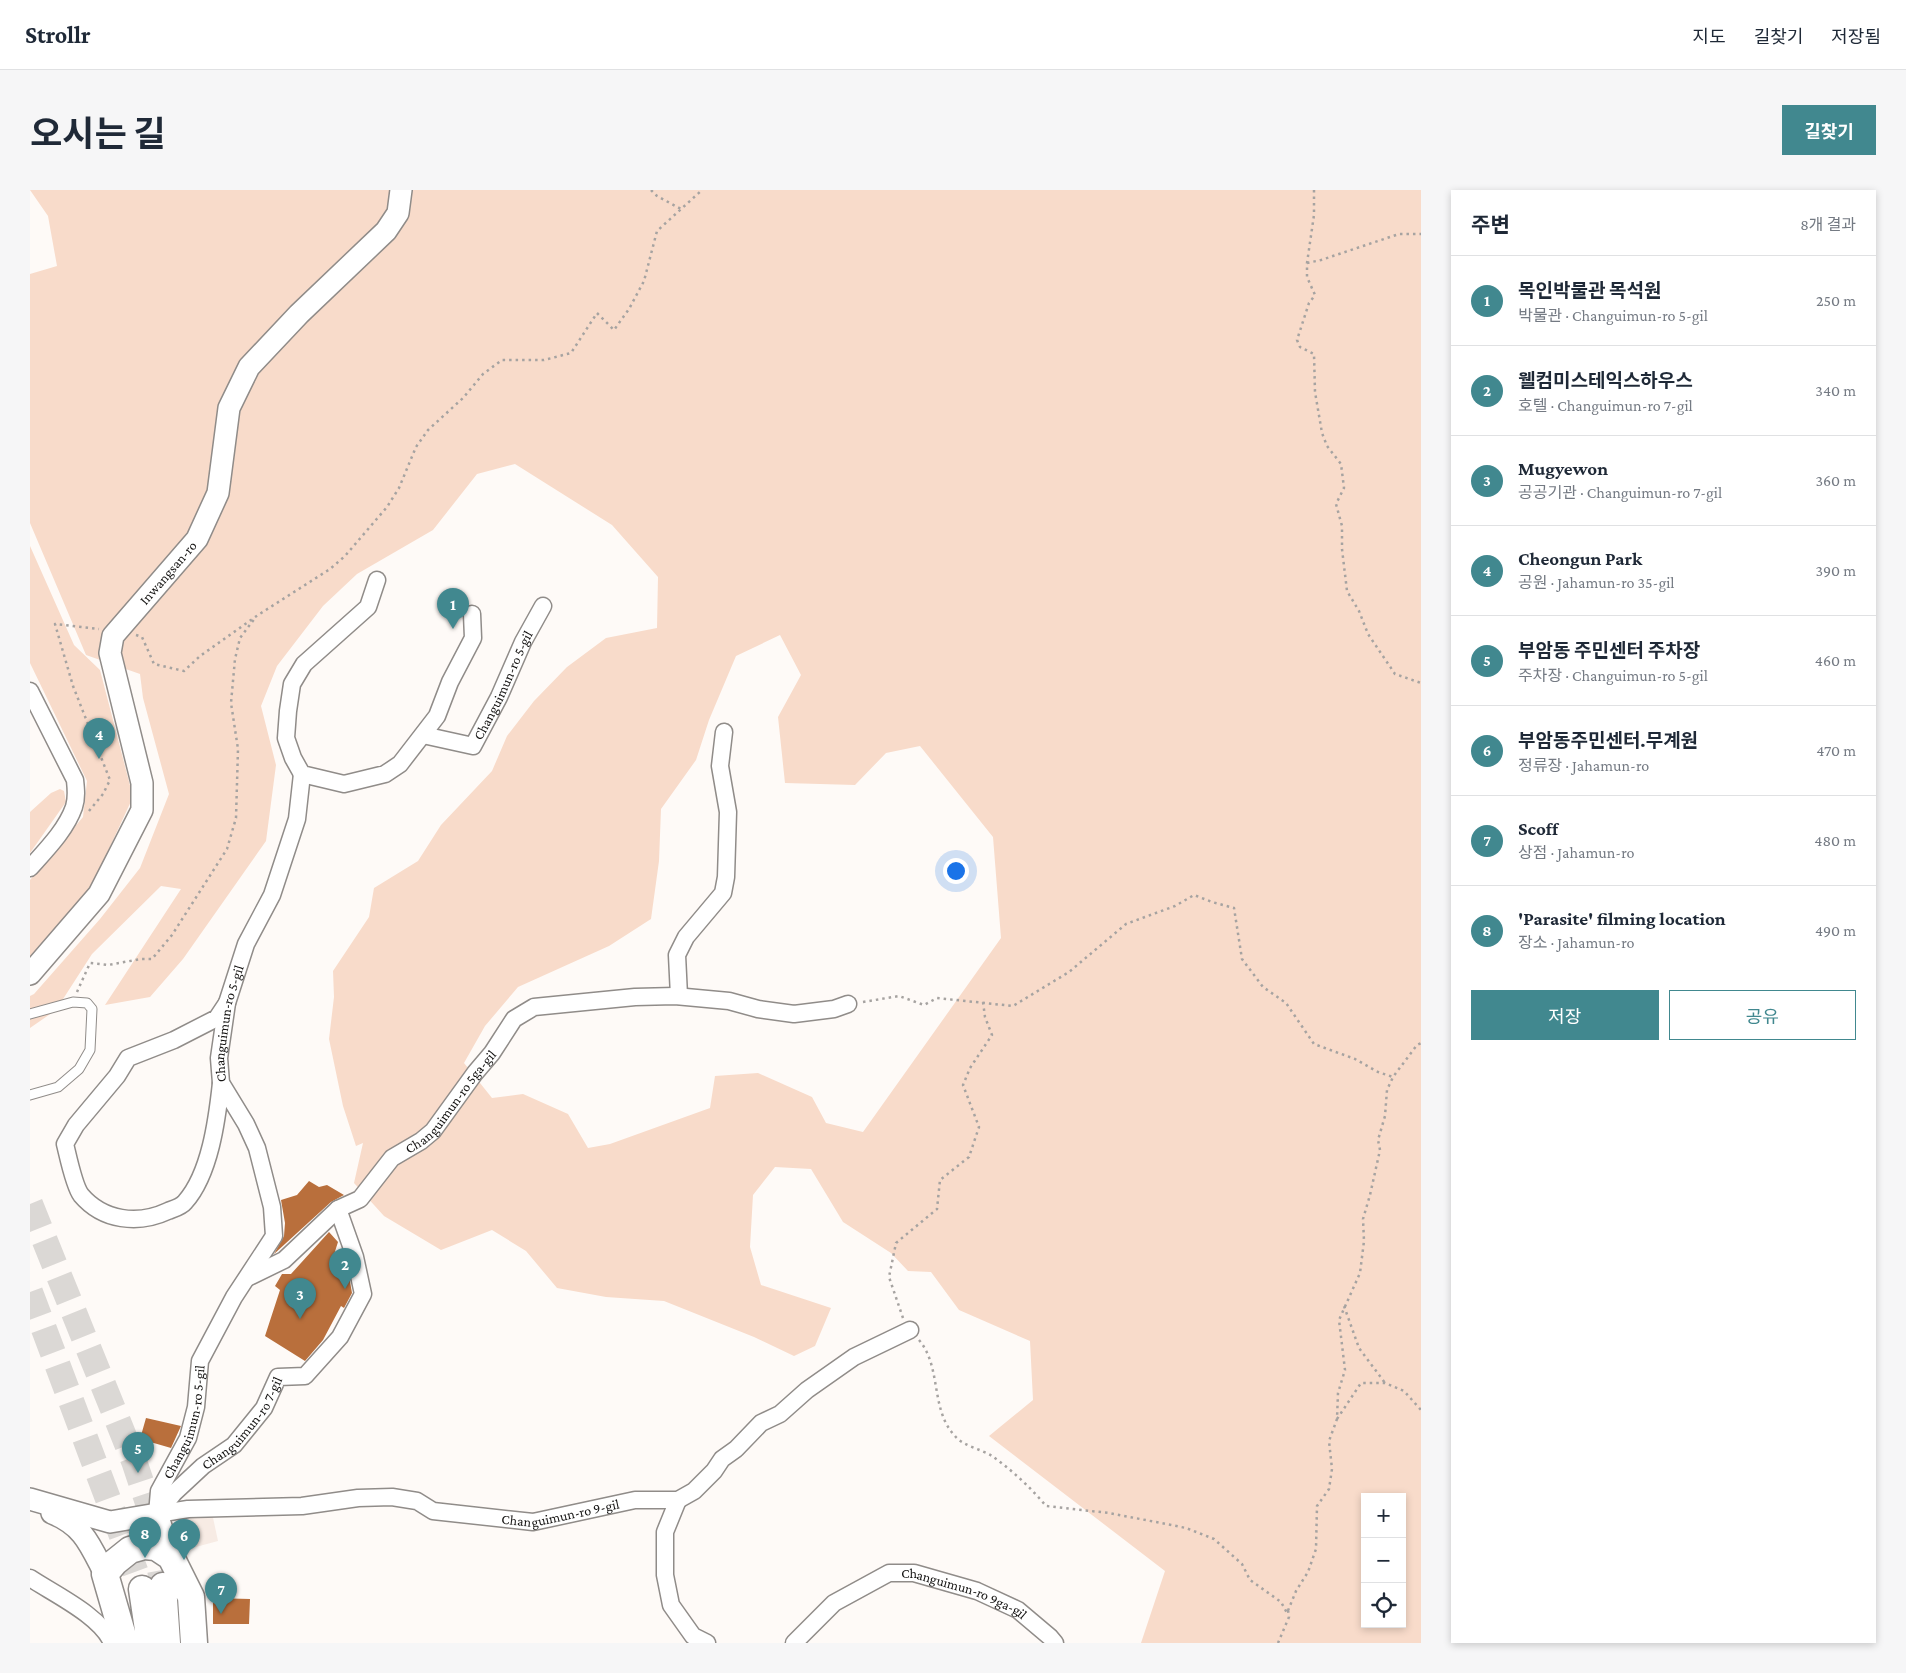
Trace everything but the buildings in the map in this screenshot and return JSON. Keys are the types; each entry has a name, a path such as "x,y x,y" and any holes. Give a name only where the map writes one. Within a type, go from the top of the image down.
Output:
{"main road":[{"path":"125,1643 105,1574 130,1550 144,1546 156,1547 171,1557 191,1597 194,1643"},
{"path":"150,1643 152,1588 167,1643"}],"street":[{"name":"Inwangsan-ro","path":"30,974 99,894 142,810 142,783 110,653 113,636 197,539 218,493 229,408 249,367 299,314 386,231 398,213 401,190"},
{"path":"377,580 368,607 304,664 292,684 286,738 293,758 302,774 344,784 385,774 400,764 437,716 450,682 473,638 472,614"},
{"name":"Changuimun-ro 5-gil","path":"423,735 472,746 499,697 543,606"},
{"path":"30,691 75,780 76,793 75,806 65,824 30,868"},
{"path":"679,996 677,955 686,937 723,893 726,877 728,812 720,766 724,732"},
{"name":"Changuimun-ro 5-gil","path":"157,1514 159,1491 188,1438 196,1407 200,1361 234,1297 249,1277 274,1236 272,1207 257,1148 246,1124 221,1083 219,1058 226,1003 246,944 272,895 298,819 302,774"},
{"name":"Changuimun-ro 5ga-gil","path":"249,1277 284,1260 338,1209 360,1199 392,1158 421,1141 433,1131 492,1053 514,1018 534,1008 635,997 679,996 729,1001 794,1014 834,1009 848,1004"},
{"path":"221,1083 217,1124 198,1182 183,1204 152,1218 122,1219 96,1209 80,1193 65,1144 76,1125 117,1076 128,1058 174,1040 217,1018 226,1003"},
{"name":"Changuimun-ro 7-gil","path":"157,1514 174,1493 203,1466 234,1445 264,1408 278,1376 305,1376 340,1338 363,1294 355,1257 338,1209"},
{"path":"707,1643 693,1636 671,1605 665,1575 665,1532 678,1500 694,1491 714,1471 722,1459 736,1449 761,1423 780,1414 807,1390 854,1357 909,1331"},
{"name":"Changuimun-ro 9-gil","path":"157,1514 188,1509 302,1506 358,1498 392,1497 417,1501 433,1511 533,1522 635,1500 678,1500"},
{"path":"36,1501 110,1522 157,1514 171,1557"},
{"path":"36,1501 50,1512 66,1519 86,1537 105,1574"},
{"name":"Changuimun-ro 9ga-gil","path":"794,1643 834,1603 889,1573 914,1573 977,1590 1018,1610 1055,1643"},
{"path":"30,1578 89,1616 109,1636 112,1643"}],"lane":[{"path":"30,1014 73,1002 88,1003 92,1009 90,1050 79,1069 58,1087 30,1095"}],"path":[{"path":"651,190 656,196 681,209"},
{"path":"86,815 103,794 110,780 72,686 55,624 118,630 142,637 154,664 184,671 200,656 258,615 330,569 345,556 387,506 399,488 416,447 428,430 463,398 483,374 502,360 544,360 571,353 597,313 614,330 629,309 644,281 658,231 702,190"},
{"path":"1314,190 1314,215 1307,262 1307,277 1315,295 1309,303 1297,340 1300,347 1314,354 1315,392 1322,433 1327,446 1341,464 1344,488 1336,504 1342,526 1342,549 1347,590 1359,611 1368,634 1396,674 1421,683"},
{"path":"1307,262 1322,260 1399,234 1421,234"},
{"path":"50,1009 77,992 90,963 108,965 152,959 172,935 227,849 236,818 238,749 231,703 235,659 240,638 258,615"},
{"path":"848,1004 899,996 924,1005 937,998 1013,1006 1069,972 1126,924 1175,906 1194,895 1234,908 1242,959 1263,987 1286,1003 1314,1044 1355,1059 1378,1072 1393,1077"},
{"path":"983,1002 985,1017 992,1035 970,1068 963,1085 979,1127 969,1157 940,1180 938,1209 896,1243 889,1277 909,1331 924,1346 942,1417 955,1437 992,1456 1034,1492 1046,1506 1109,1513 1186,1528 1214,1540 1242,1564 1250,1580 1280,1602 1288,1613 1288,1610"},
{"path":"1337,1419 1338,1393 1345,1370 1339,1320 1360,1273 1364,1241 1362,1219 1370,1195 1380,1150 1378,1140 1385,1116 1387,1090 1393,1077 1417,1045 1421,1043"},
{"path":"1344,1306 1359,1348 1385,1382 1404,1391 1421,1410"},
{"path":"1278,1643 1289,1617 1288,1610 1296,1591 1308,1572 1316,1549 1317,1506 1328,1489 1332,1469 1329,1442 1337,1419 1361,1383 1385,1382"}],"shaded area":[{"path":"30,190 1421,190 1421,1643 1141,1643 1165,1571 989,1436 1033,1400 1030,1341 959,1310 931,1272 908,1271 891,1253 843,1222 811,1169 775,1167 753,1195 750,1247 761,1285 831,1308 815,1346 794,1356 754,1337 664,1301 606,1297 557,1288 526,1251 492,1230 441,1250 384,1216 354,1183 363,1143 356,1146 343,1106 329,1039 334,997 333,971 369,917 374,888 418,861 441,825 492,771 507,736 534,701 567,667 606,638 657,628 658,577 612,525 515,464 477,474 433,530 357,574 323,606 277,666 261,706 276,765 266,841 183,959 150,997 105,1005 181,889 161,886 92,954 56,1010 30,1028 30,996 34,994 100,919 140,868 169,794 143,698 140,674 86,655 30,523 30,274 57,266 48,216","holes":["780,635 801,675 778,717 785,783 855,785 886,753 920,746 993,837 1001,938 863,1132 826,1123 812,1097 758,1073 715,1076 710,1108 610,1144 588,1148 568,1114 523,1094 492,1098 464,1063 485,1026 518,987 609,946 651,919 659,861 661,809 696,760 709,720 736,656"]},
{"path":"30,546 74,645 100,670 133,797 90,890 41,949 30,957 30,880 83,817 87,781 30,663"},
{"path":"60,789 64,791 66,802 30,853 30,812 51,793"},
{"path":"212,1513 218,1541 192,1548 184,1519"}],"tunnel":[{"path":"30,1204 134,1461 148,1503 163,1586"},
{"path":"30,1292 142,1589"}],"place":[{"name":"목인박물관 목석원","path":"453,629"},
{"name":"Cheongun Park","path":"99,759"},
{"name":"웰컴미스테익스하우스","path":"345,1289"},
{"name":"Mugyewon","path":"300,1319"},
{"name":"부암동 주민센터 주차장","path":"138,1473"},
{"name":"'Parasite' filming location","path":"145,1558"},
{"name":"부암동주민센터.무계원","path":"184,1560"},
{"name":"Scoff","path":"221,1614"}]}
